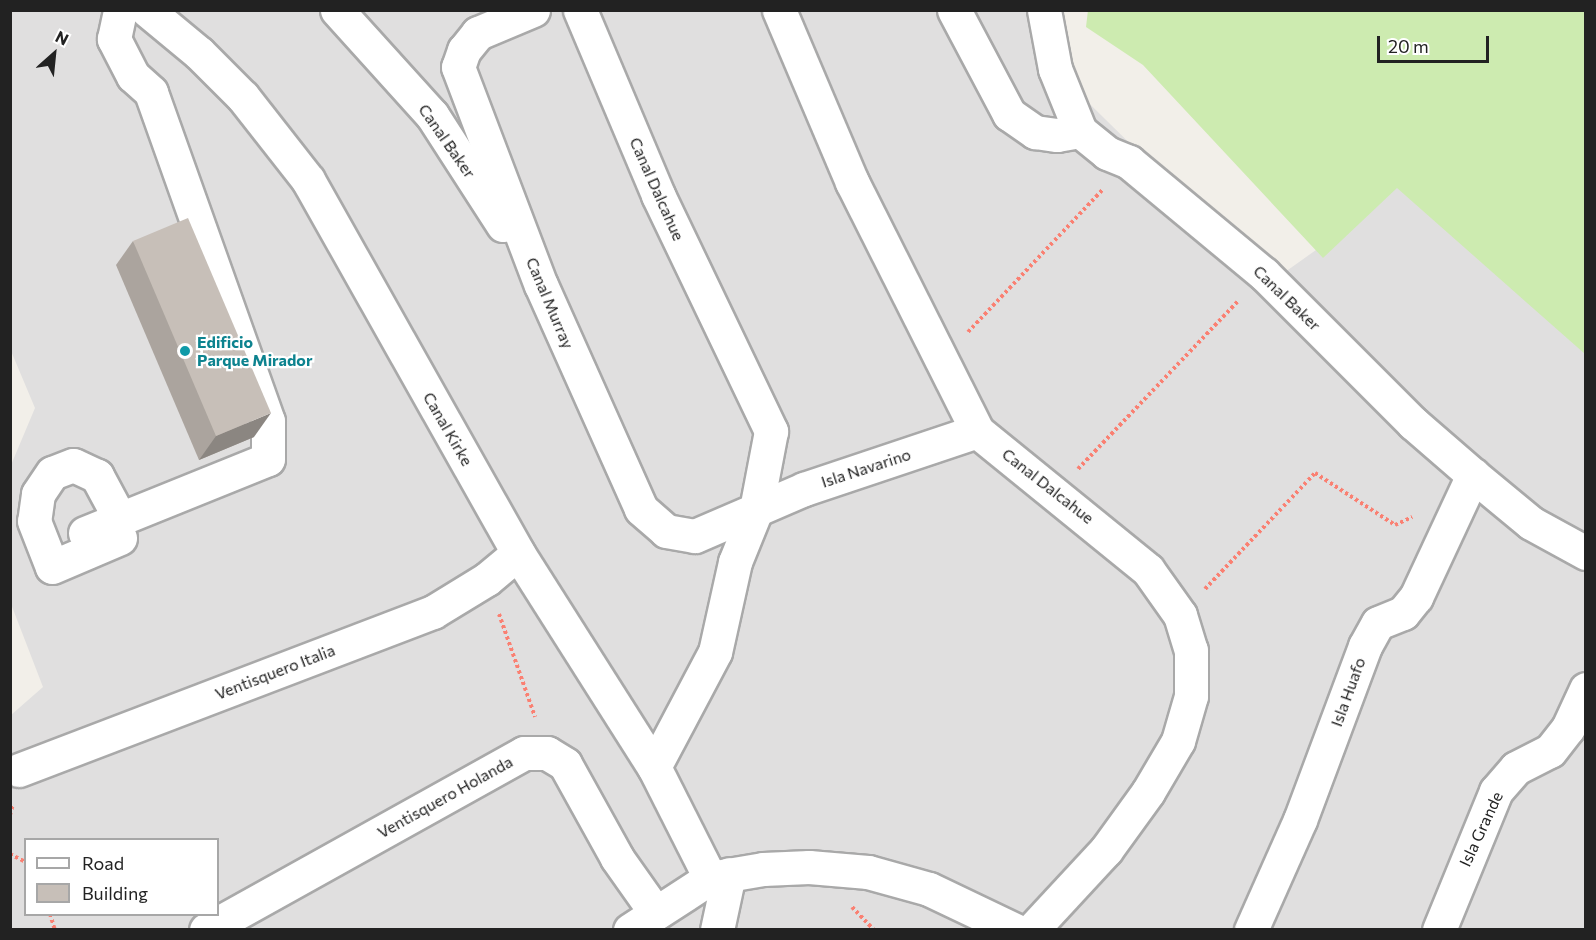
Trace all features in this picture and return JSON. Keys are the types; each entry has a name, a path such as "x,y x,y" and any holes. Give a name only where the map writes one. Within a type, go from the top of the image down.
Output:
{"street":[{"path":"85,533 119,517 268,459 268,421 151,92 133,76 114,39 120,10"},
{"name":"Canal Kirke","path":"147,10 199,53 243,98 308,180 518,553 654,767 720,876"},
{"name":"Canal Baker","path":"337,10 432,115 541,285"},
{"path":"363,10 375,51"},
{"name":"Canal Murray","path":"533,10 478,33 464,50 458,67 541,285 641,509 666,531 695,536 756,510"},
{"name":"Canal Dalcahue","path":"580,10 658,195 771,431 756,510 735,562 715,652 654,767"},
{"name":"Canal Dalcahue","path":"779,10 852,182 943,359 977,431 1056,492 1148,570 1180,615 1191,650 1191,696 1178,741 1148,792 1106,850 1032,930"},
{"path":"954,10 1009,114 1035,132 1057,135 1080,131"},
{"name":"Canal Baker","path":"1044,10 1055,69 1080,131 1107,153 1129,162 1264,274 1413,423 1467,484 1586,553"},
{"name":"Isla Navarino","path":"756,510 804,489 977,431"},
{"path":"119,517 97,476 73,465 52,473 38,494 34,521 52,567 188,509"},
{"name":"Isla Huafo","path":"1251,930 1300,820 1365,646 1378,623 1403,613 1416,597 1467,484"},
{"name":"Ventisquero Italia","path":"19,770 433,612 487,579 518,553"},
{"name":"Isla Grande","path":"1439,930 1496,791 1516,768 1550,751 1568,728 1586,689"},
{"name":"Ventisquero Holanda","path":"206,930 524,753 547,753"},
{"path":"547,753 565,764 617,858 643,921 720,876 809,867 868,872 929,889 1015,930"},
{"path":"717,930 720,876"}],"path":[{"path":"943,359 1129,162"},
{"path":"1056,492 1264,274"},
{"path":"1180,615 1315,473 1395,525 1467,484"},
{"path":"487,579 547,753"},
{"path":"10,854 24,860"}],"shaded area":[{"path":"11,11 1051,11 1050,65 1271,282 1323,245 1396,177 1585,349 1585,929 11,929 11,715 43,687 11,604 11,465 35,408 11,351"}],"green space":[{"path":"1088,10 1585,11 1585,354 1397,188 1323,258 1143,65 1086,27"}],"building":[{"path":"188,218 271,413 216,436 133,241"}],"place":[{"name":"Edificio Parque Mirador","path":"185,351"}]}
